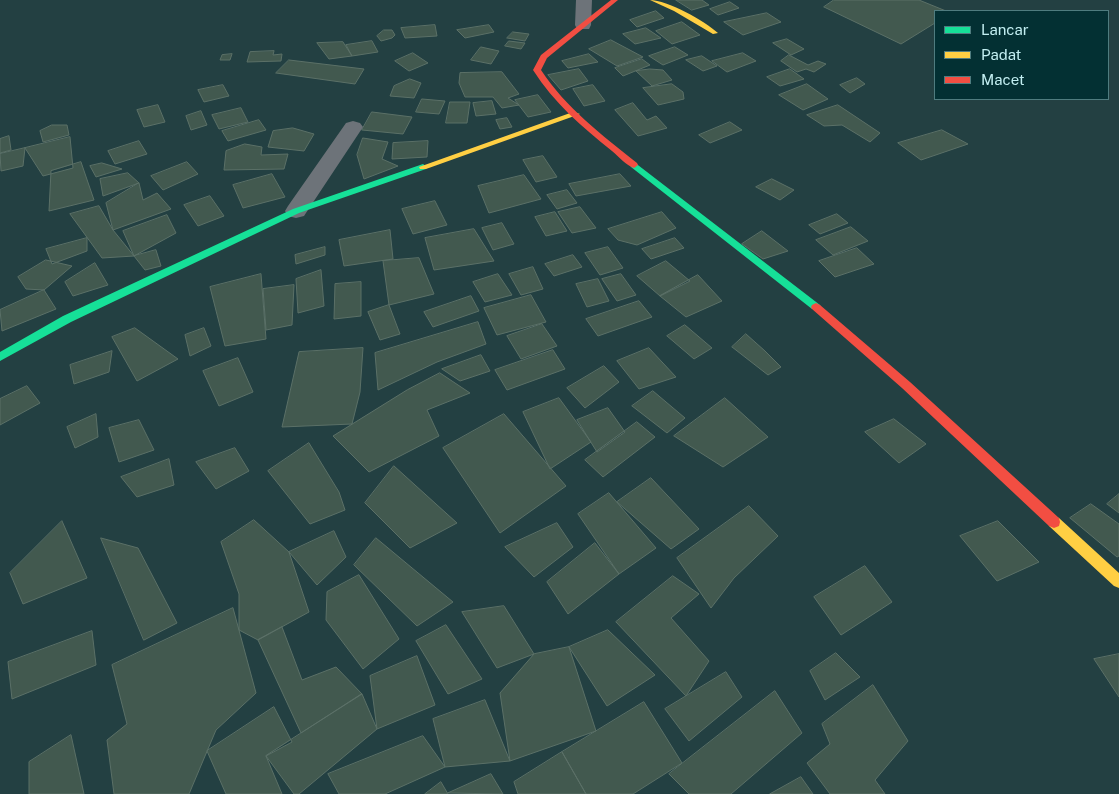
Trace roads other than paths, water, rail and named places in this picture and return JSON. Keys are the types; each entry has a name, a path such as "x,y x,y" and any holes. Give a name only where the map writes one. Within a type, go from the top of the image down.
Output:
{"street":[{"path":"583,25 584,0"},
{"path":"615,0 544,57 537,70 555,94 619,153 707,224 780,277 833,321 1119,582"},
{"path":"653,0 676,10 715,33"},
{"path":"0,357 66,319 296,211 576,114"},
{"path":"296,211 353,127"}]}
